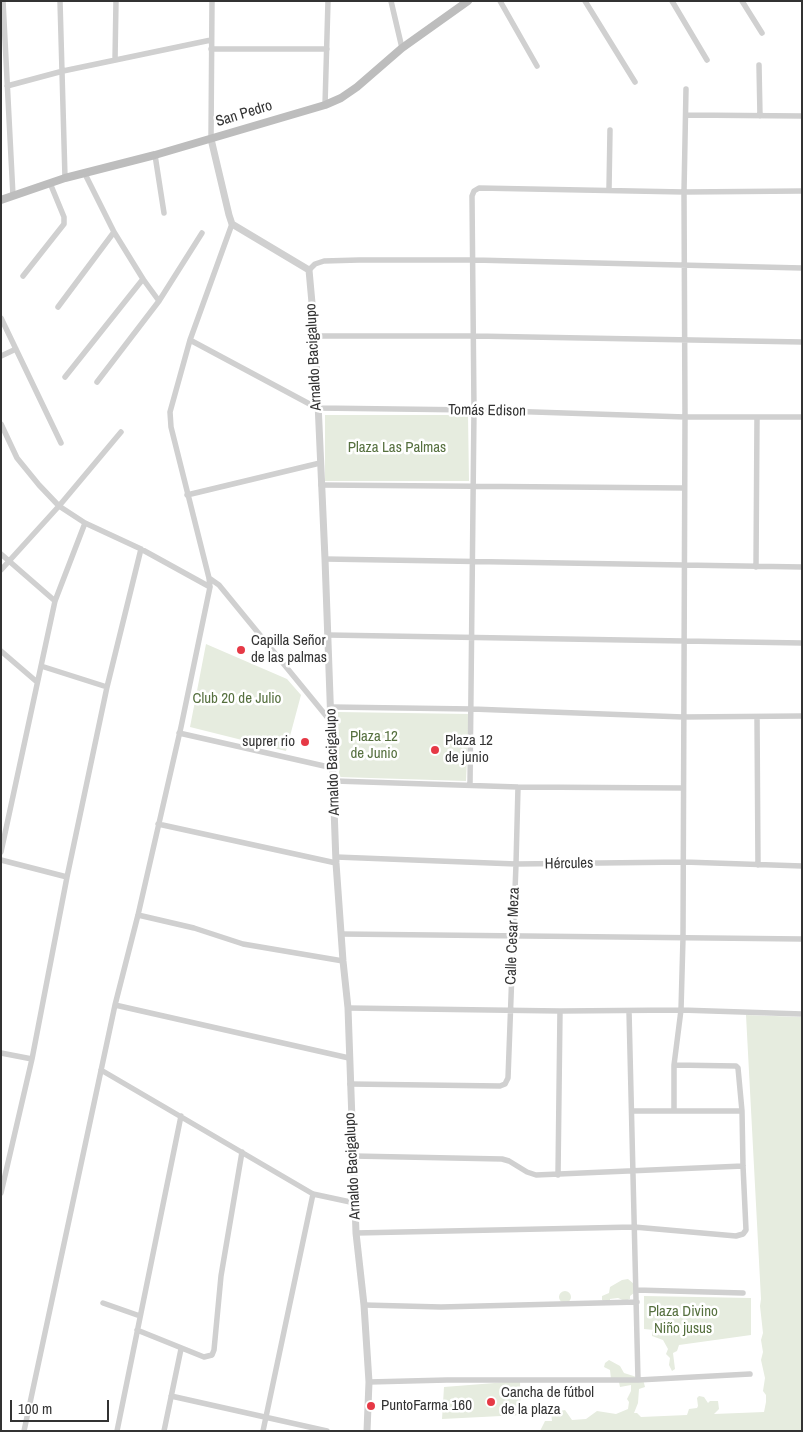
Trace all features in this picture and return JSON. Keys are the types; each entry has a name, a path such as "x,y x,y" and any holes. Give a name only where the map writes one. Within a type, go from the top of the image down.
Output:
{"main road":[{"name":"San Pedro","path":"1,200 65,178 155,155 325,105 341,98 357,87 402,48 468,1"}],"street":[{"path":"3,1 13,196"},
{"path":"60,1 65,178"},
{"path":"115,60 116,1"},
{"path":"212,1 211,138 228,215 232,224 309,270 315,264 324,261 474,260 802,268"},
{"path":"325,105 328,1"},
{"path":"391,1 402,48"},
{"path":"500,1 537,66"},
{"path":"585,1 635,82"},
{"path":"672,1 707,60"},
{"path":"742,1 762,33"},
{"path":"7,86 63,71 211,40"},
{"path":"211,49 327,49"},
{"path":"759,65 760,116"},
{"path":"674,1110 674,1065 681,1010 684,862 684,488 686,417 684,192 686,89"},
{"path":"686,115 802,116"},
{"path":"609,189 610,130"},
{"path":"155,155 164,213"},
{"path":"85,174 114,232 159,301"},
{"path":"23,276 64,224 64,217 50,183"},
{"path":"470,784 474,410 472,196 474,191 479,188 609,189 684,192 802,191"},
{"path":"24,1431 115,1005 138,915 210,587 210,578 170,427 170,412 190,340 232,224"},
{"path":"58,307 114,232"},
{"path":"97,382 159,301 202,233"},
{"name":"Arnaldo Bacigalupo","path":"309,270 315,336 332,706 336,860 348,1008 356,1233 364,1306 369,1382 367,1431"},
{"path":"64,377 143,279"},
{"path":"1,318 61,443"},
{"path":"315,336 474,336 802,342"},
{"name":"Tomás Edison","path":"190,340 317,408 474,410 686,417 802,417"},
{"path":"1,356 16,348"},
{"path":"756,566 757,418"},
{"path":"1,424 17,458 59,506 85,523 141,549 210,587"},
{"path":"1,570 59,506 121,432"},
{"path":"187,495 320,463"},
{"path":"321,485 684,488"},
{"path":"1,852 55,600 85,523"},
{"path":"1,1193 32,1059 107,687 141,549"},
{"path":"1,554 55,600"},
{"path":"325,559 802,567"},
{"path":"210,578 219,584 332,724"},
{"path":"328,635 802,643"},
{"path":"1,651 36,682"},
{"path":"41,666 107,687"},
{"path":"332,706 683,717 802,716"},
{"path":"757,716 758,865"},
{"path":"179,732 333,768"},
{"path":"334,781 518,787 683,788"},
{"name":"Calle Cesar Meza","path":"350,1084 500,1086 505,1084 508,1078 518,787"},
{"name":"Hércules","path":"158,824 336,860 516,864 684,862 802,866"},
{"path":"1,860 68,876"},
{"path":"138,915 194,928 251,946 343,961"},
{"path":"341,934 802,939"},
{"path":"115,1005 349,1058"},
{"path":"348,1008 560,1011 681,1010 802,1014"},
{"path":"558,1175 560,1011"},
{"path":"629,1011 638,1380"},
{"path":"1,1053 32,1059"},
{"path":"356,1233 634,1228 736,1236 743,1234 746,1230 742,1111 738,1067 674,1065"},
{"path":"101,1070 313,1194 355,1203"},
{"path":"632,1111 742,1111"},
{"path":"117,1431 181,1116"},
{"path":"137,1330 204,1357 212,1355 221,1276 242,1152"},
{"path":"353,1156 502,1159 536,1175 743,1166"},
{"path":"263,1431 313,1194"},
{"path":"636,1290 743,1293"},
{"path":"364,1306 441,1307 636,1302"},
{"path":"103,1303 140,1316"},
{"path":"164,1431 181,1349"},
{"path":"369,1382 638,1380 750,1374"},
{"path":"171,1396 327,1431"}],"green space":[{"name":"Plaza Las Palmas","path":"325,415 468,415 469,481 325,481"},
{"name":"Club 20 de Julio","path":"206,644 287,679 301,695 286,751 190,727"},
{"name":"Plaza 12 de Junio","path":"338,712 469,714 466,781 339,777"},
{"path":"746,1015 802,1017 802,1431 540,1431 545,1421 552,1421 551,1413 555,1409 565,1410 572,1420 586,1419 597,1411 616,1414 628,1409 629,1402 627,1399 631,1391 631,1385 620,1387 619,1382 611,1379 610,1370 604,1367 605,1363 609,1360 620,1366 624,1373 643,1379 645,1387 639,1389 638,1403 634,1413 641,1417 687,1415 689,1409 697,1408 697,1398 699,1396 704,1397 708,1403 710,1401 718,1401 719,1409 714,1414 764,1412 766,1395 763,1391 765,1378 761,1360 763,1333 760,1306"},
{"path":"628,1279 634,1284 634,1293 630,1296 630,1299 625,1301 618,1298 610,1299 610,1301 602,1300 602,1296 609,1293 610,1287 622,1280"},
{"path":"563,1291 567,1291 571,1297 567,1303 563,1303 559,1299 559,1295"},
{"name":"Plaza Divino Niño jusus","path":"644,1296 751,1298 751,1335 679,1345 677,1351 673,1353 675,1369 672,1371 669,1365 670,1358 666,1354 668,1349 663,1340 652,1336 654,1330 644,1329"},
{"path":"520,1381 521,1415 442,1419 444,1387"}],"place":[{"name":"Capilla Señor de las palmas","path":"241,650"},
{"name":"suprer rio","path":"305,742"},
{"name":"Plaza 12 de junio","path":"435,750"},
{"name":"Cancha de fútbol de la plaza","path":"491,1402"},
{"name":"PuntoFarma 160","path":"371,1406"}]}
